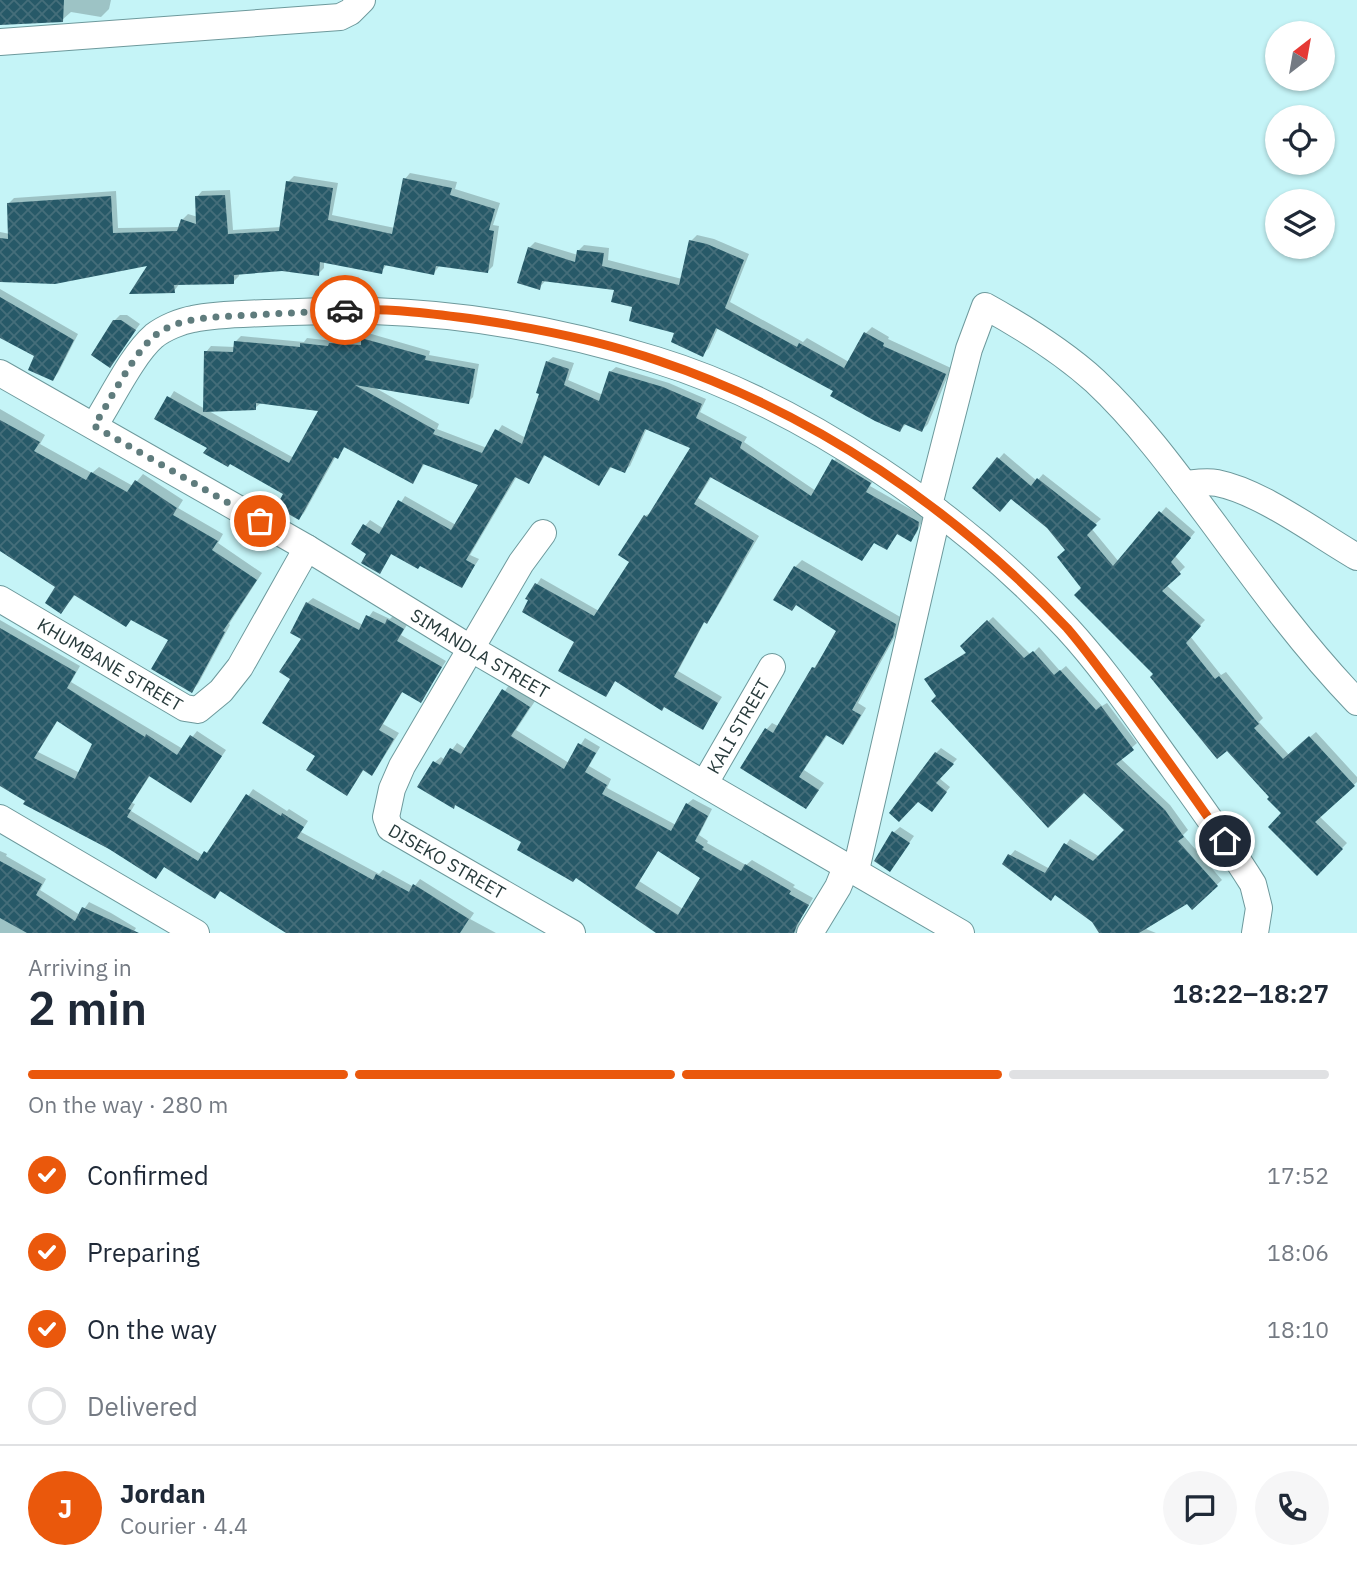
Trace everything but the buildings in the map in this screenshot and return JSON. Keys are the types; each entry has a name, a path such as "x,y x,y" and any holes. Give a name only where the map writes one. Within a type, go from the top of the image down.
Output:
{"street":[{"path":"0,42 340,17 350,12 362,0"},
{"path":"810,933 851,868 969,349 985,306 1018,324 1093,379 1122,408 1184,484 1318,661 1357,702"},
{"path":"94,426 143,349 156,334 193,319 236,315 351,310 422,313 512,325 592,342 658,360 696,374 778,411 849,450 933,509 1018,579 1069,630 1130,707 1217,830 1253,884 1259,908 1255,933"},
{"name":"SIMANDLA STREET","path":"0,373 307,548 470,648 961,933"},
{"path":"1184,484 1215,482 1237,490 1264,502 1357,557"},
{"name":"DISEKO STREET","path":"543,534 470,648 402,766 392,789 386,817 390,828 572,933"},
{"name":"KHUMBANE STREET","path":"0,599 185,708 198,710 221,691 240,667 307,548"},
{"name":"KALI STREET","path":"705,783 772,667"},
{"path":"0,818 196,933"}],"way so far":[{"path":"260,521 94,426 143,349 156,334 171,326 193,319 236,315 345,310"}],"route":[{"path":"345,310 422,313 512,325 592,342 658,360 709,379 778,411 849,450 964,532 1018,579 1069,630 1130,707 1225,841"}]}
